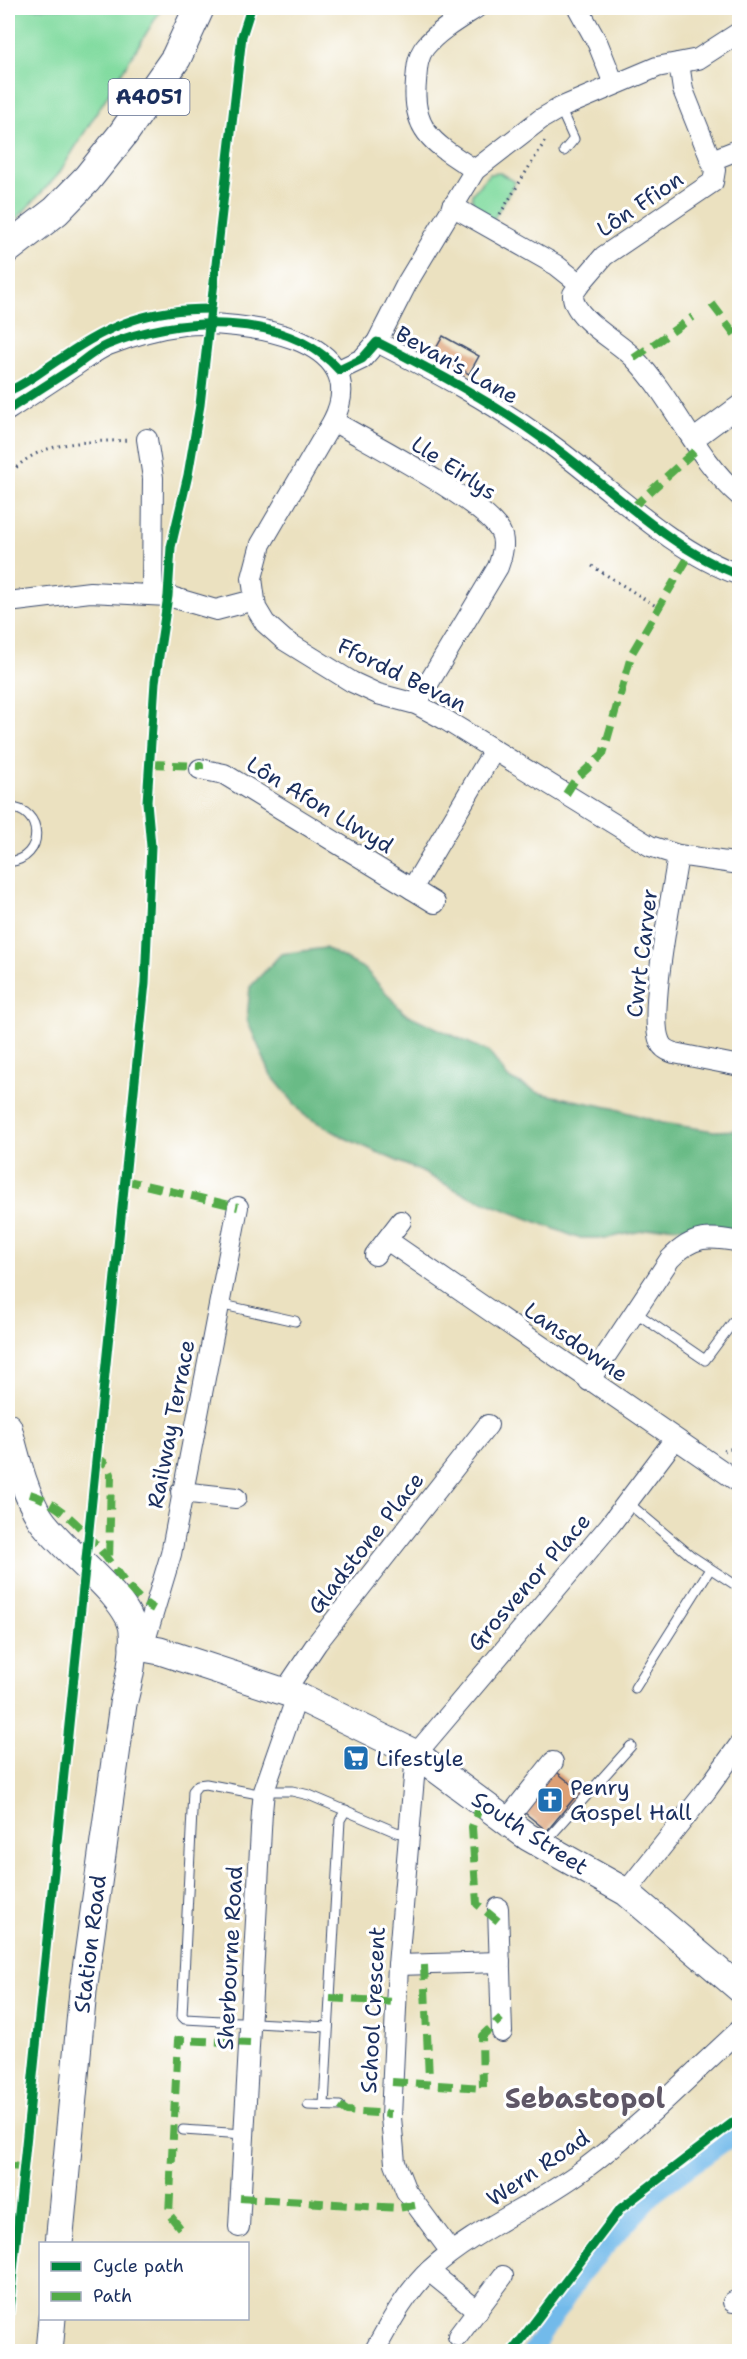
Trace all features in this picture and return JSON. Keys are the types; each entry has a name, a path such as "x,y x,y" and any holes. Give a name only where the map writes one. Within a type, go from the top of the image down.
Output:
{"main road":[{"name":"A4051","path":"8,248 56,211 87,179 123,134 176,58 199,8"}],"street":[{"path":"476,8 423,49 418,61 414,102 420,124 429,136 439,146 476,170"},
{"path":"578,8 598,44 614,84"},
{"path":"377,342 452,206 476,170 541,119 560,108 657,67 705,56 740,32"},
{"path":"679,63 683,90 712,160 740,149"},
{"name":"Lôn Ffion","path":"579,284 604,256 710,185 715,174 712,160"},
{"path":"452,206 556,266 579,284 573,294 576,308 634,358 713,467 740,496"},
{"path":"8,410 106,346 156,330 184,325 246,326 265,330 313,348 327,357 339,370"},
{"name":"Bevan's Lane","path":"339,370 362,359 377,342 464,386 547,441 632,508 692,551 718,567 740,575"},
{"name":"Ffordd Bevan","path":"339,370 341,400 333,421 261,544 252,578 254,600 265,623 284,640 366,689 416,704 642,841 678,855 740,864"},
{"path":"694,439 740,405"},
{"name":"Lle Eirlys","path":"333,421 468,502 492,521 501,533 503,551 498,567 416,704"},
{"path":"147,439 153,478 152,595"},
{"path":"8,602 82,592 168,596 216,610 254,600"},
{"path":"412,889 494,750"},
{"name":"Lôn Afon Llwyd","path":"200,769 224,774 435,903"},
{"name":"Cwrt Carver","path":"678,855 658,992 659,1040 665,1049 674,1053 740,1066"},
{"name":"Railway Terrace","path":"138,1647 171,1554 181,1492 238,1207"},
{"name":"Lansdowne","path":"401,1221 381,1247 589,1381 740,1482"},
{"path":"589,1381 670,1259 683,1245 698,1239 716,1238 740,1242"},
{"name":"Gladstone Place","path":"290,1694 317,1643 488,1425"},
{"name":"Station Road","path":"8,1427 18,1465 40,1517 61,1544 108,1589 127,1612 138,1647 83,1991 59,2242"},
{"name":"Grosvenor Place","path":"416,1754 627,1502 675,1439"},
{"path":"181,1492 236,1498"},
{"name":"South Street","path":"138,1647 290,1694 416,1754 542,1846 626,1892 740,1989"},
{"name":"Sherbourne Road","path":"239,2227 264,1793 290,1694"},
{"path":"626,1892 740,1744"},
{"name":"School Crescent","path":"416,1754 398,1965 391,2117 395,2163 406,2191 451,2252"},
{"path":"506,1821 553,1762"},
{"path":"498,1908 502,2032"},
{"path":"398,1965 500,1962"},
{"name":"Wern Road","path":"374,2352 407,2296 429,2271 451,2252 534,2203 582,2170 625,2136 740,2030"},
{"path":"429,2271 478,2311"},
{"path":"458,2336 503,2276"},
{"path":"49,2352 52,2320"}],"lane":[{"path":"560,108 574,139 564,151"},
{"path":"8,808 21,810 29,816 36,832 32,849 26,856 8,862"},
{"path":"218,1304 295,1321"},
{"path":"635,1311 705,1360 734,1321"},
{"path":"627,1502 710,1569 740,1588"},
{"path":"634,1688 710,1569"},
{"path":"542,1846 631,1746"},
{"path":"328,2027 185,2019 182,2016 193,1791 198,1785 206,1784 264,1793 292,1791 309,1795 396,1832 408,1834"},
{"path":"324,2105 340,1820 346,1810"},
{"path":"308,2105 340,2106"},
{"path":"183,2130 244,2134"}],"path":[{"path":"8,476 35,452 61,445 147,439"},
{"path":"592,566 659,608"}],"green space":[{"path":"8,8 162,8 58,175 8,228"},
{"path":"500,173 515,182 492,222 473,210 472,194 489,174"},
{"path":"325,948 365,969 404,1013 489,1052 508,1078 539,1093 613,1108 662,1123 714,1131 739,1130 739,1233 667,1226 607,1238 578,1238 462,1193 422,1172 345,1138 304,1115 271,1075 247,1020 250,987 281,954"}],"building":[{"path":"443,336 479,356 469,374 433,354"},
{"name":"Penry Gospel Hall","path":"553,1769 580,1791 547,1831 520,1809"}],"waterway":[{"path":"531,2352 585,2270 658,2190 740,2131"}],"marked path":[{"path":"712,304 740,341"},
{"path":"634,358 693,317"},
{"path":"632,508 699,447"},
{"path":"566,794 575,780 603,754 632,653 692,551"},
{"path":"150,764 200,766 200,769"},
{"path":"124,1180 238,1207"},
{"path":"8,1443 12,1442"},
{"path":"95,1455 107,1465 111,1474 109,1563"},
{"path":"30,1494 59,1509 76,1523 98,1547 130,1589 154,1609"},
{"path":"481,1803 472,1827 477,1904 498,1921"},
{"path":"424,1965 429,2079"},
{"path":"330,1998 396,2002"},
{"path":"392,2082 483,2088 482,2036 501,2018"},
{"path":"180,2228 169,2214 178,2040 250,2043"},
{"path":"340,2106 347,2111 391,2114"},
{"path":"8,2166 22,2167"},
{"path":"240,2198 399,2208 415,2205"}],"cycle path":[{"path":"8,2320 145,983 151,846 147,802 155,682 168,596 171,547 188,475 200,405 242,36 251,8"},
{"path":"8,391 98,335 132,320 169,312 210,309"},
{"path":"8,410 103,347 135,335 165,328 196,324 229,324 260,328 290,337 316,351 339,370 362,359 377,342 505,413 569,458 639,515 688,550 740,575"},
{"path":"512,2352 621,2208 740,2117"}],"place":[{"name":"Lifestyle","path":"356,1758"},
{"name":"Penry Gospel Hall","path":"550,1800"}],"district":[{"name":"Sebastopol","path":"585,2098"}]}
